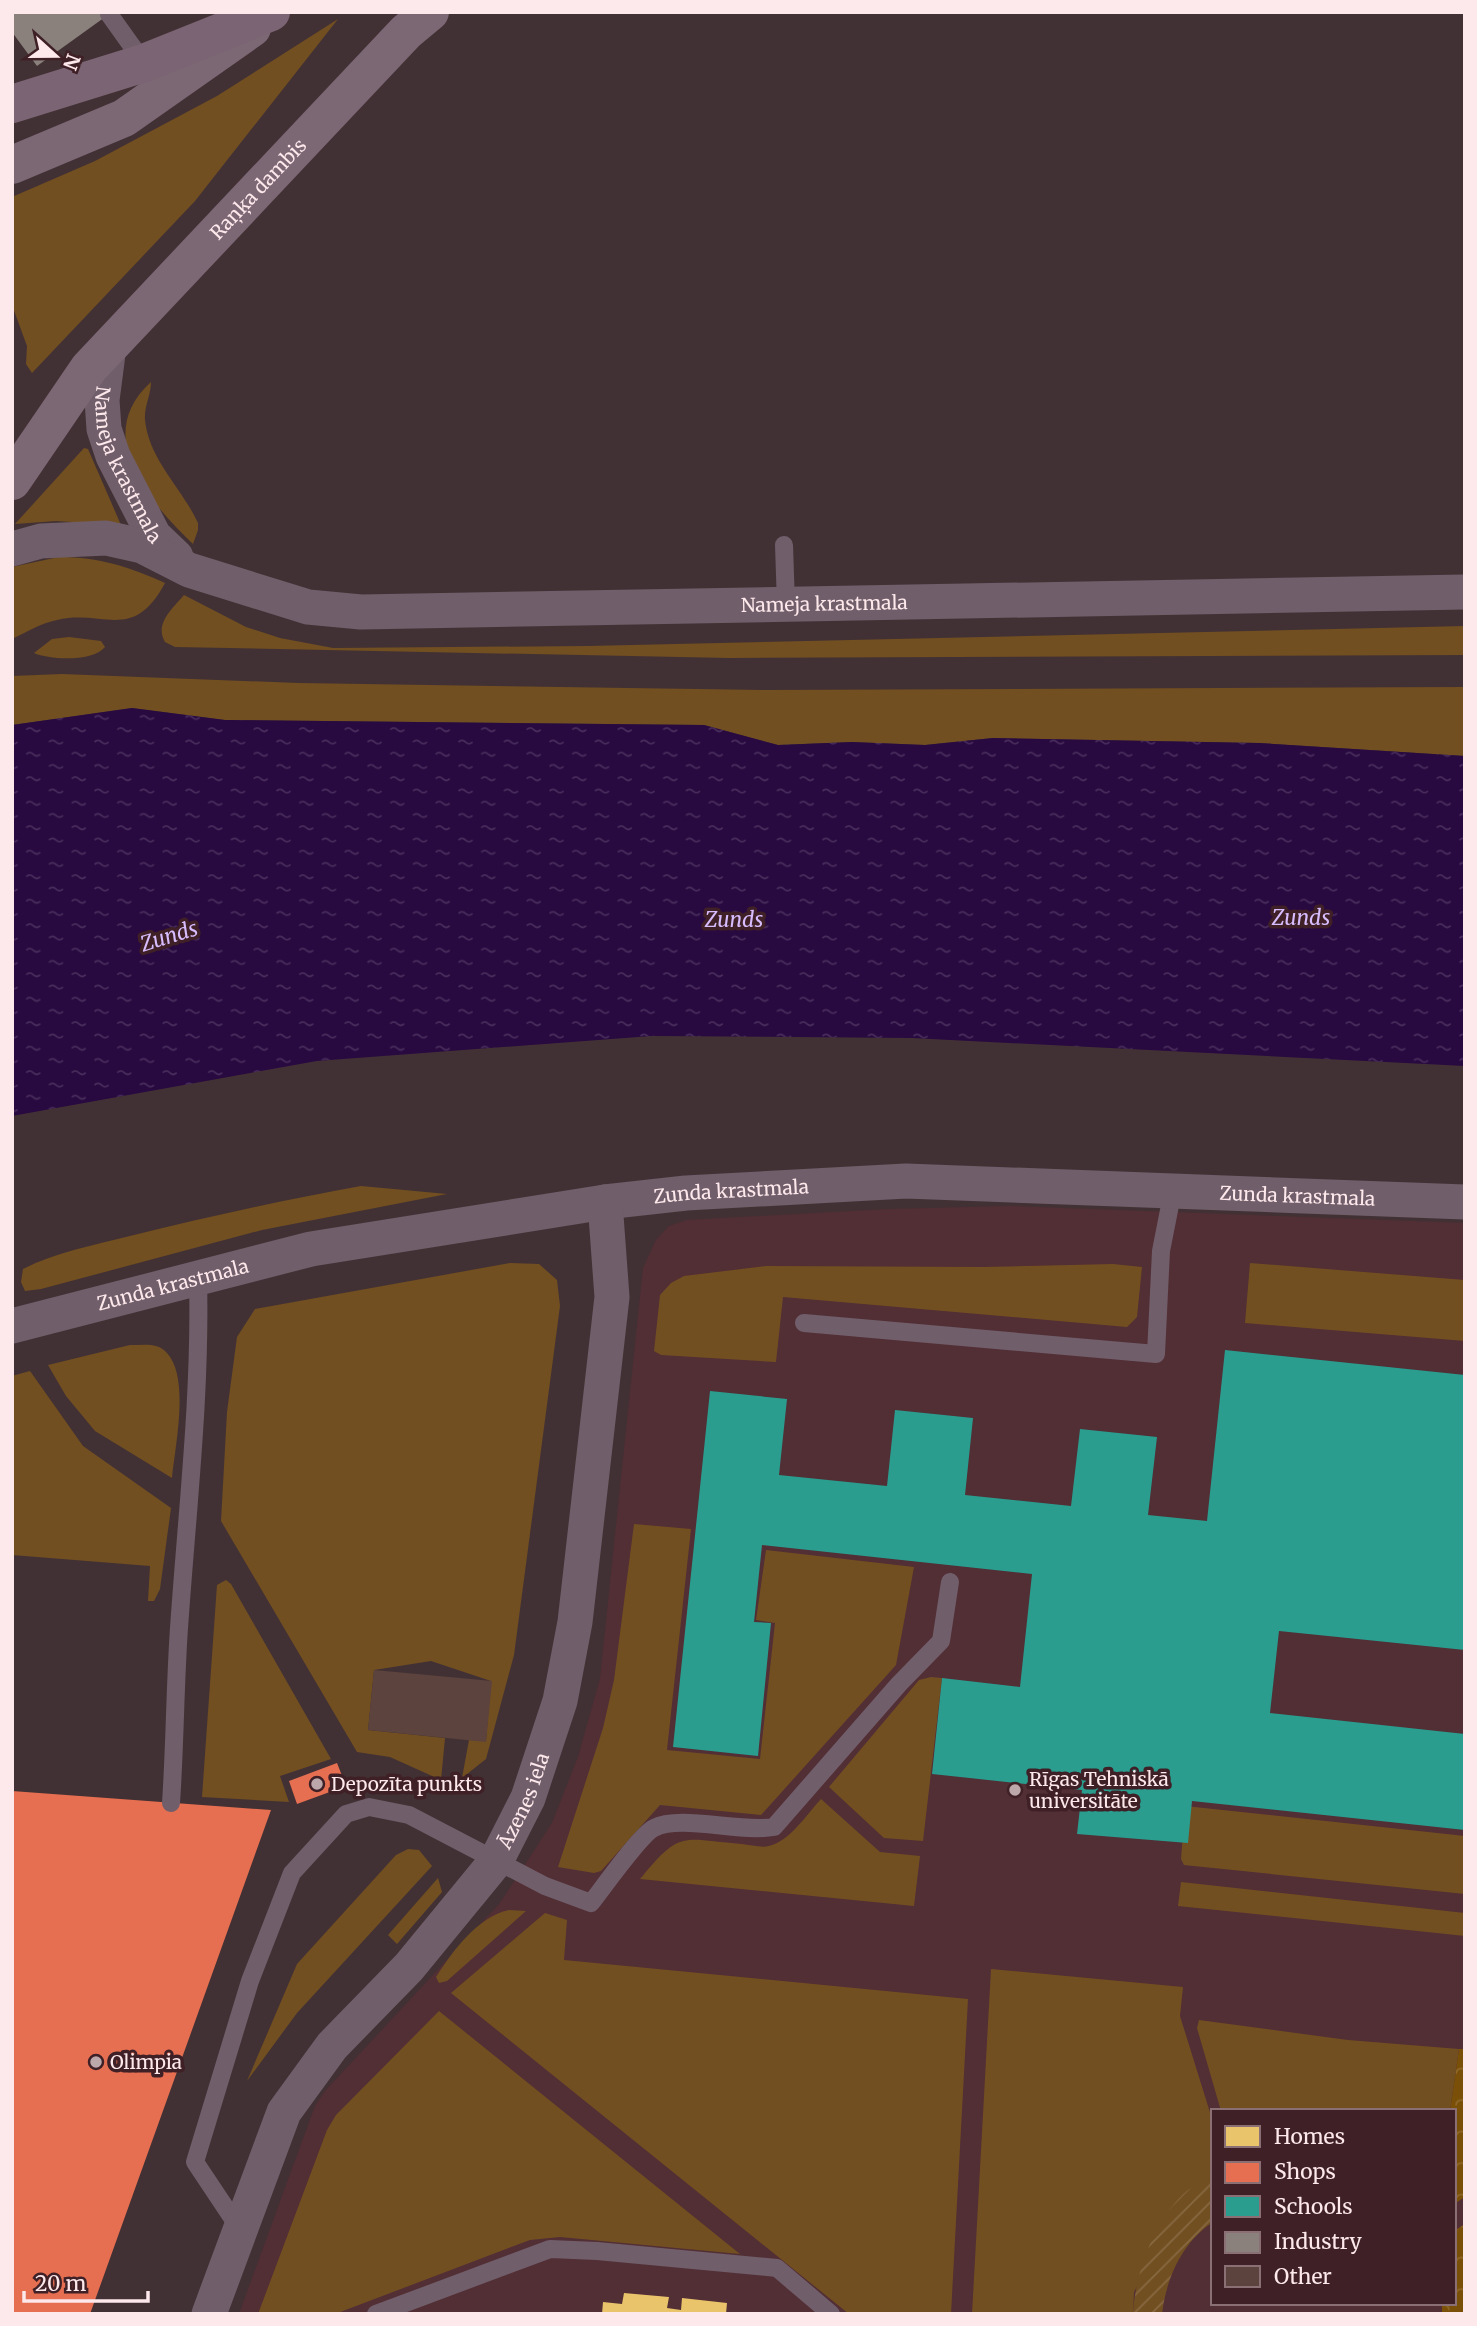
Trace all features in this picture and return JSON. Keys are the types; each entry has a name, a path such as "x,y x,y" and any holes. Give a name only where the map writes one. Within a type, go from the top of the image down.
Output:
{"main road":[{"path":"12,104 144,62 272,12"},
{"path":"12,165 124,118 272,12"},
{"name":"Raņķa dambis","path":"12,433 99,357 396,42 430,12"},
{"name":"Raņķa dambis","path":"12,481 99,357"}],"street":[{"name":"Nameja krastmala","path":"99,357 104,429 113,456 153,536 188,570"},
{"name":"Nameja krastmala","path":"12,549 41,541 106,538 142,547 188,570 308,607 361,612 1465,592"},
{"name":"Zunda krastmala","path":"12,1326 311,1249 605,1202 686,1194 906,1181 1465,1202"},
{"name":"Āzenes iela","path":"209,2314 284,2112 332,2046 409,1967 496,1861 528,1798 560,1701 575,1622 612,1297 605,1202"}],"lane":[{"path":"109,14 144,62"},
{"path":"784,545 786,605"},
{"path":"804,1323 1156,1354 1161,1251 1173,1190"},
{"path":"171,1803 179,1626 190,1513 200,1329 198,1278"},
{"path":"241,2231 195,2162 250,1981 292,1873 346,1814 369,1807 408,1815 496,1861 591,1903 653,1828 672,1823 757,1830 774,1827 941,1640 950,1582"},
{"path":"376,2314 550,2249 777,2268 831,2314"}],"shaded area":[{"path":"338,19 195,201 32,373 26,364 27,346 12,305 12,197 95,161 217,96"},
{"path":"151,382 145,415 148,434 159,461 198,523 193,544 145,489 133,468 127,446 126,424 134,403"},
{"path":"84,448 88,449 121,525 56,521 15,524"},
{"path":"59,557 114,564 165,583 141,613 129,618 57,620 12,639 12,567"},
{"path":"184,595 246,627 280,638 333,648 588,646 1465,626 1465,655 730,658 175,647 165,642 162,635 163,623"},
{"path":"69,637 101,641 105,647 91,655 71,658 34,653 52,639"},
{"path":"62,674 298,683 765,690 1465,687 1465,756 1259,743 993,738 925,745 852,742 778,745 704,725 225,720 132,708 12,725 12,676"},
{"path":"361,1186 447,1194 262,1230 41,1289 25,1291 21,1282 23,1269 76,1250 216,1216"},
{"name":"Rīgas Tehniskā universitāte","path":"1011,1206 1465,1223 1465,2314 239,2314 315,2106 325,2091 500,1903 552,1823 578,1757 600,1679 643,1268 656,1240 669,1226 687,1220 889,1209"},
{"path":"510,1263 539,1264 557,1280 560,1306 514,1655 486,1759 462,1778 469,1740 486,1741 491,1681 431,1661 374,1670 368,1730 445,1738 441,1780 390,1757 357,1752 221,1521 227,1412 237,1337 255,1309"},
{"path":"1250,1263 1465,1280 1465,1341 1245,1323"},
{"path":"1113,1264 1142,1267 1137,1317 1127,1327 783,1297 776,1362 661,1355 654,1351 660,1295 671,1283 684,1276 766,1266 983,1267"},
{"path":"130,1345 159,1347 174,1364 178,1379 179,1413 172,1478 95,1431 66,1396 48,1365"},
{"path":"30,1371 83,1446 171,1508 160,1589 154,1601 148,1601 150,1566 12,1555 12,1376"},
{"path":"634,1524 691,1529 667,1750 760,1759 775,1623 756,1620 766,1550 914,1567 896,1665 761,1815 660,1805 601,1871 594,1873 558,1867 603,1728 614,1680"},
{"path":"226,1580 231,1584 331,1759 280,1776 289,1802 202,1797 217,1585"},
{"path":"942,1678 923,1841 884,1838 829,1787 919,1680"},
{"path":"821,1799 880,1852 920,1856 914,1906 640,1879 665,1852 684,1841 706,1840 763,1847 777,1843 791,1833"},
{"path":"1185,1806 1465,1836 1465,1894 1184,1865 1181,1859"},
{"path":"408,1849 419,1850 432,1866 297,2013 247,2081 297,1964 396,1855"},
{"path":"438,1878 442,1892 397,1944 388,1935"},
{"path":"1181,1882 1465,1913 1465,1936 1178,1906"},
{"path":"509,1910 526,1911 447,1981 439,1983 436,1977 467,1936 486,1920"},
{"path":"545,1913 567,1920 564,1960 968,1999 951,2314 849,2314 451,1993"},
{"path":"991,1969 1183,1987 1180,2016 1211,2116 1211,2179 1188,2191 1134,2292 1133,2314 972,2314"},
{"path":"439,2011 740,2254 560,2237 530,2240 335,2314 258,2314 327,2130 336,2115"},
{"path":"1199,2020 1348,2040 1459,2049 1450,2109 1220,2109 1197,2028"},
{"path":"1211,2179 1211,2223 1193,2240 1177,2262 1167,2288 1162,2314 1133,2314 1138,2281 1157,2230 1176,2201 1197,2185"}],"green space":[{"path":"1459,2049 1465,2049 1465,2197 1456,2203 1456,2109 1450,2109"},
{"path":"1465,2224 1465,2314 1442,2314 1442,2305 1456,2305 1456,2230"}],"water":[{"name":"Zunds","path":"132,708 225,720 704,725 778,745 852,742 925,745 993,738 1259,743 1465,756 1465,1066 911,1038 652,1036 317,1061 12,1116 12,725"}],"building: Homes":[{"path":"624,2293 669,2297 667,2308 681,2310 682,2298 727,2303 726,2314 602,2314 603,2302 622,2304"}],"building: Shops":[{"name":"Depozīta punkts","path":"337,1763 346,1786 297,1804 289,1781"},
{"name":"Olimpia","path":"12,1791 271,1810 90,2314 12,2314"}],"building: Schools":[{"path":"1225,1350 1465,1375 1465,1650 1279,1631 1270,1713 1465,1734 1465,1830 1192,1801 1188,1843 1077,1834 1082,1790 932,1774 942,1678 1020,1687 1032,1574 762,1545 754,1622 771,1623 758,1756 673,1747 710,1391 787,1399 779,1475 887,1486 895,1410 973,1418 965,1495 1071,1506 1080,1429 1157,1437 1148,1515 1207,1521"}],"building: Industry":[{"path":"12,12 112,12 37,66 12,32"}],"building: Other":[{"path":"374,1670 492,1681 486,1742 368,1730"}],"place":[{"name":"Depozīta punkts","path":"317,1784"},
{"name":"Rīgas Tehniskā universitāte","path":"1015,1790"},
{"name":"Olimpia","path":"96,2062"}]}
